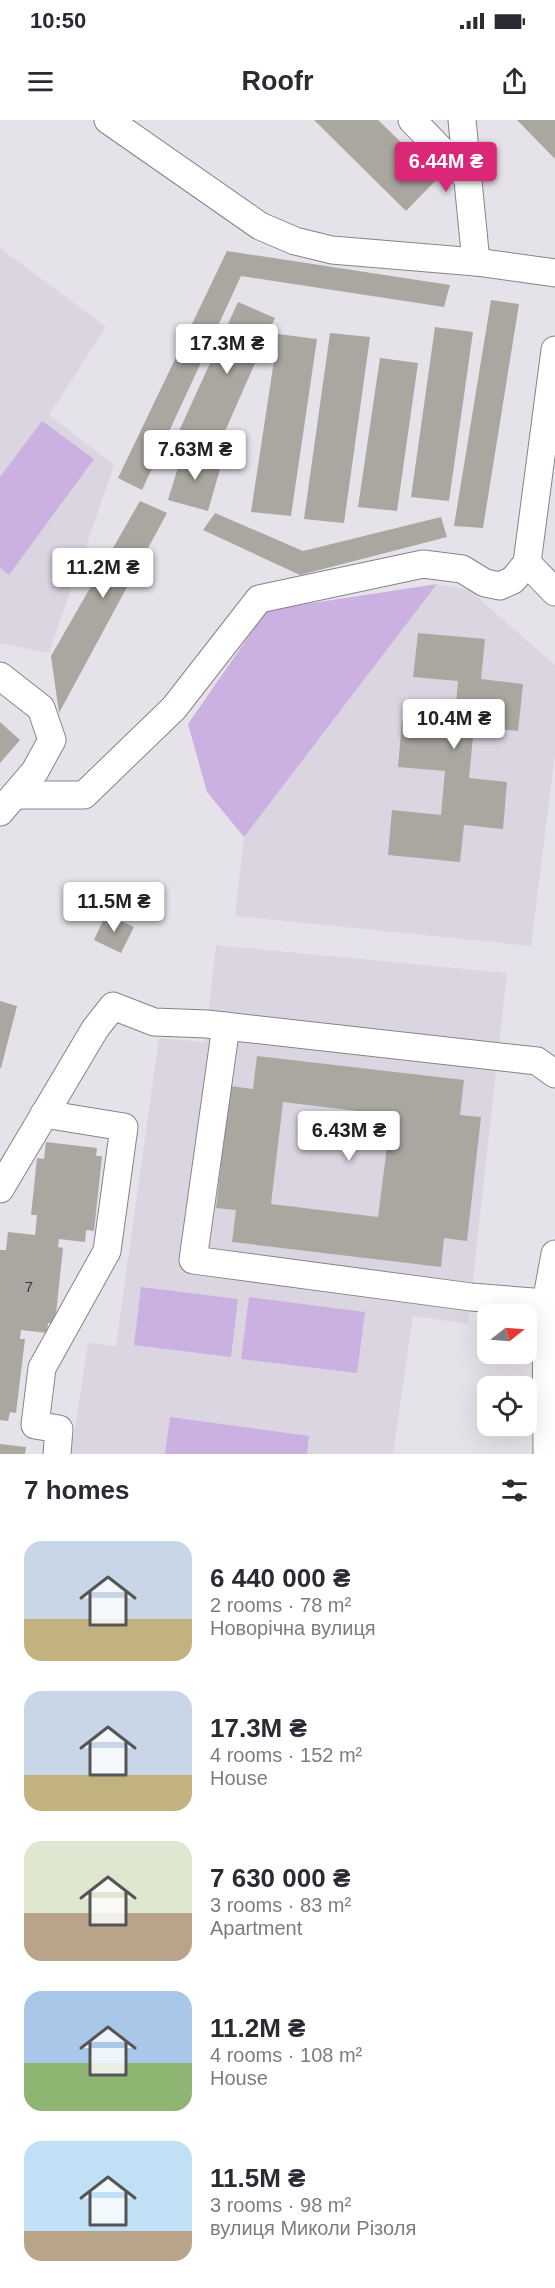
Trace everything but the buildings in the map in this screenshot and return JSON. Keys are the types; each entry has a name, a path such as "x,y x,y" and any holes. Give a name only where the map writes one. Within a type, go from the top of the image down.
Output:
{"street":[{"path":"108,120 260,226 295,241 333,250 476,262 555,273"},
{"path":"412,120 468,178"},
{"path":"462,120 476,262"},
{"path":"7,803 84,795 174,708 259,598 423,564 462,569 485,583 500,586 513,580 527,563 555,350"},
{"path":"527,563 555,592"},
{"path":"0,676 41,708 52,740 34,771 7,803"},
{"path":"0,1189 95,1029 113,1006 154,1022 226,1026 537,1061 555,1074"},
{"path":"226,1026 193,1260 471,1297 546,1303"},
{"path":"44,1114 124,1127 107,1251 42,1368 35,1425 59,1429 57,1454"},
{"path":"547,1454 550,1411 546,1303 555,1254"}],"shaded area":[{"path":"0,248 106,327 49,415 114,465 49,653 0,643"},
{"path":"42,421 94,459 9,575 0,568 0,477"},
{"path":"437,584 469,590 555,665 555,754 531,946 235,916 244,837"},
{"path":"437,584 244,837 207,792 188,724 267,610"},
{"path":"216,945 507,973 468,1324 413,1316 393,1454 71,1454 88,1343 116,1346 159,1038 205,1042"},
{"path":"141,1287 238,1299 231,1357 134,1345"},
{"path":"249,1297 365,1312 357,1373 241,1359"},
{"path":"170,1417 309,1436 307,1454 165,1454"}]}
